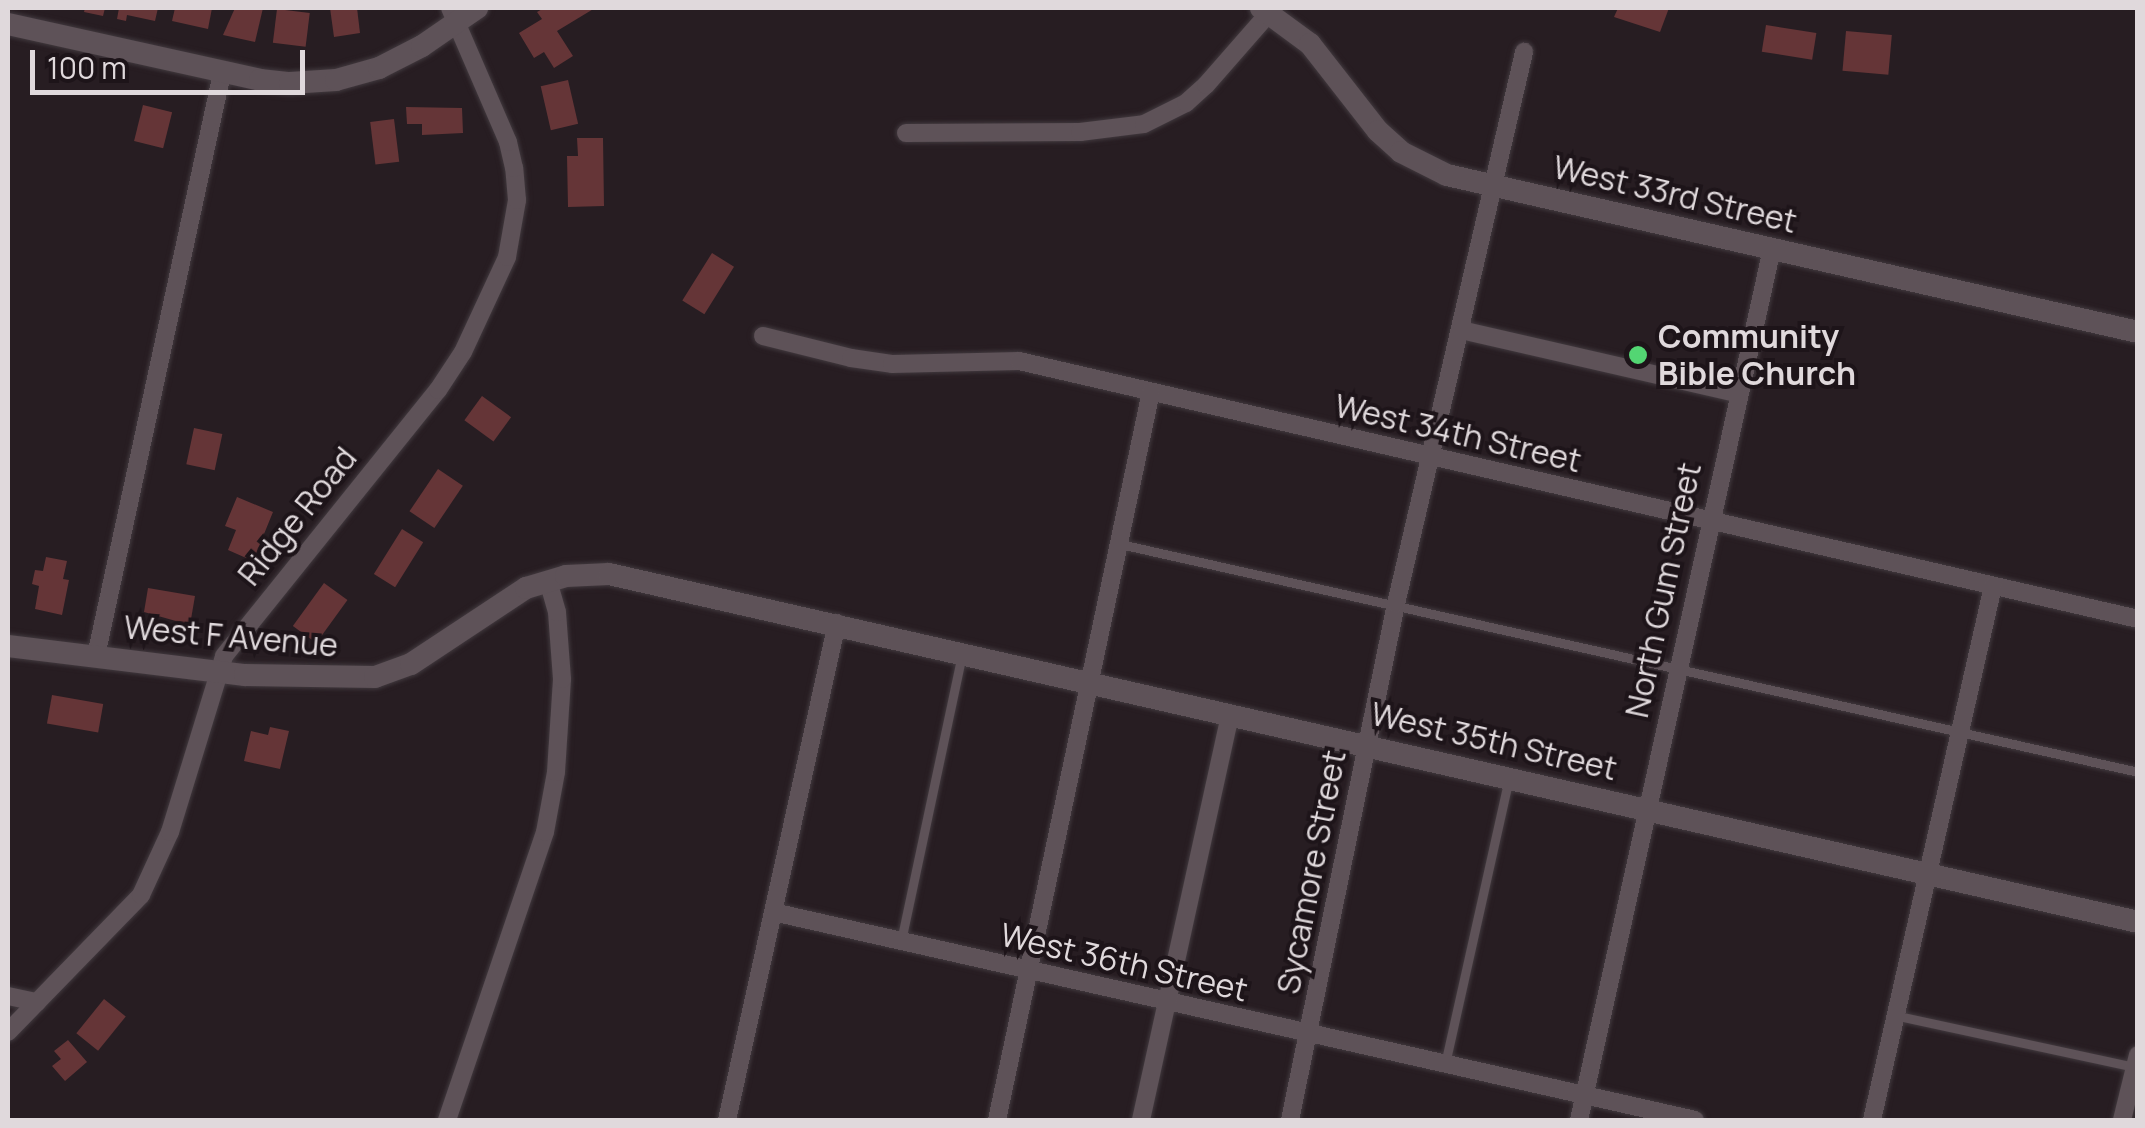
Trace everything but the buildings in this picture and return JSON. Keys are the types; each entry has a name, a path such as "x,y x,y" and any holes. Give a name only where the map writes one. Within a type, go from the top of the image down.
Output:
{"street":[{"path":"8,24 222,72 290,83 336,80 396,61 453,15 477,8"},
{"path":"906,133 1080,132 1144,124 1186,103 1206,85 1265,10"},
{"name":"West 33rd Street","path":"1265,10 1310,44 1378,132 1401,152 1436,170 1491,187 2138,332"},
{"name":"Ridge Road","path":"8,1032 118,921 151,880 170,832 218,671 232,643 438,390 462,352 507,256 517,200 514,168 508,142 453,15"},
{"name":"Sycamore Street","path":"1290,1120 1396,604 1433,458 1524,52"},
{"path":"96,656 222,72"},
{"name":"North Gum Street","path":"1579,1120 1644,808 1772,249"},
{"path":"1461,330 1736,393"},
{"name":"West 34th Street","path":"763,336 892,364 1019,361 2138,619"},
{"path":"996,1120 1151,392"},
{"name":"West F Avenue","path":"8,646 290,679 374,677 412,664 505,600 548,580 581,574 619,576 837,624"},
{"path":"447,1120 528,889 548,817 556,772 562,679 557,612 548,580"},
{"path":"1872,1120 1992,586"},
{"path":"727,1120 837,624"},
{"name":"West 35th Street","path":"837,624 2138,922"},
{"path":"1141,1120 1230,714"},
{"name":"West 36th Street","path":"773,912 1695,1120"},
{"path":"8,996 37,1002"},
{"path":"2122,1120 2136,1061"}],"lane":[{"path":"1120,544 2138,772"},
{"path":"900,940 963,652"},
{"path":"1445,1064 1509,778"},
{"path":"1894,1015 2136,1061"}],"place":[{"name":"Community Bible Church","path":"1638,355"}]}
